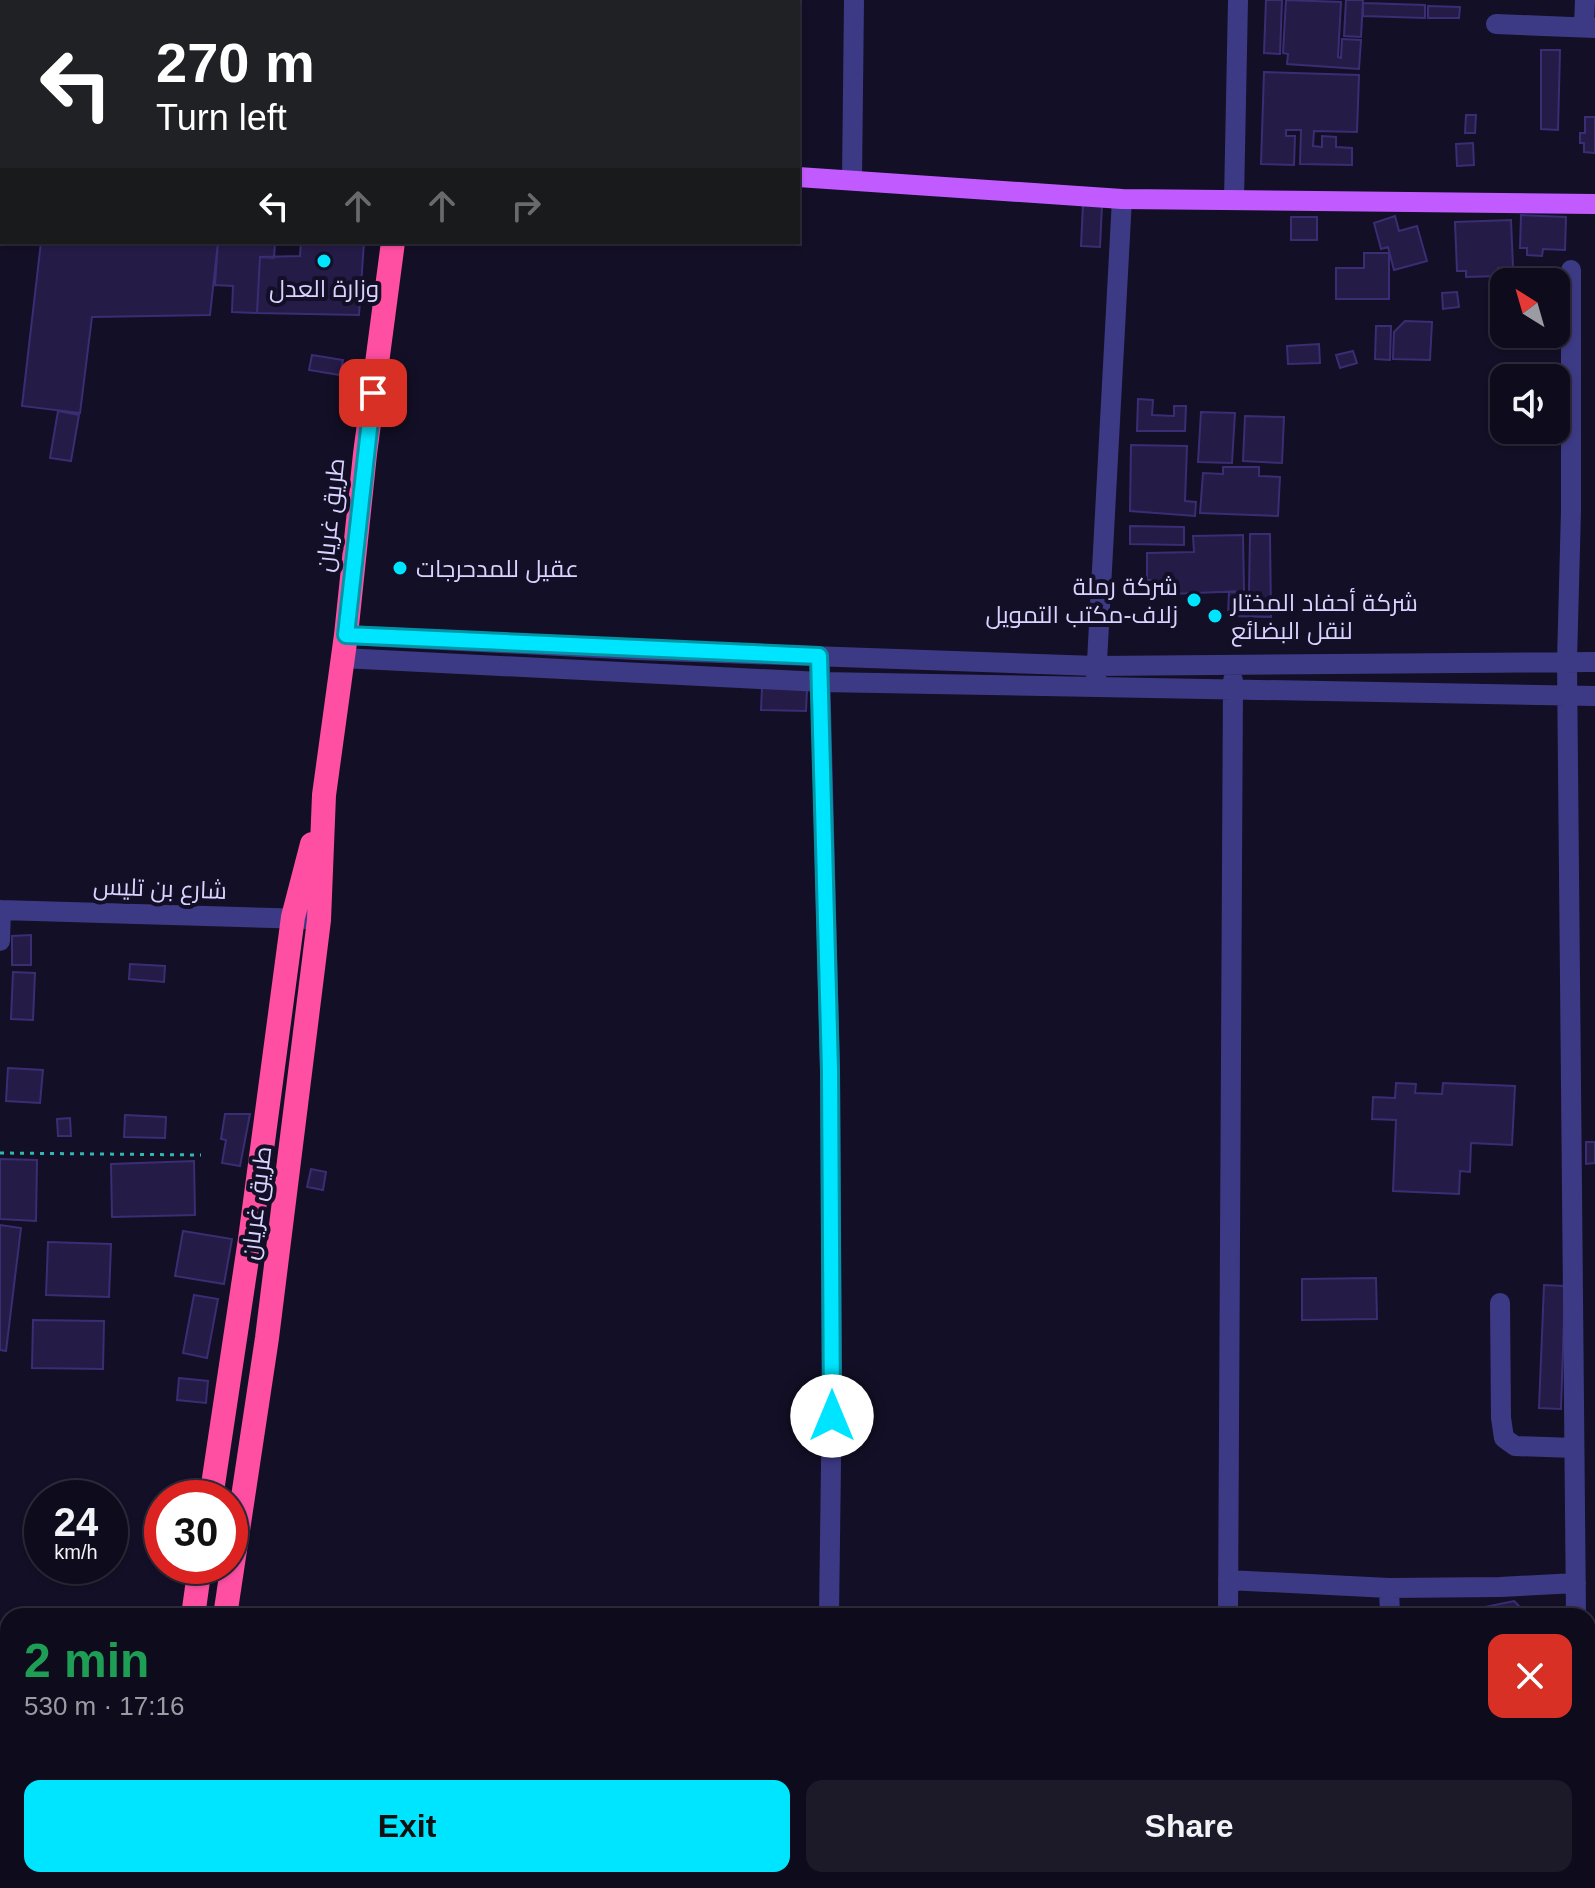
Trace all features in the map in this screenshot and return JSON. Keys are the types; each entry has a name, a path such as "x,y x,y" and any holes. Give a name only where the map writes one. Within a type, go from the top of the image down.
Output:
{"highway":[{"name":"طريق غريان","path":"226,1608 267,1338 319,920 324,795 393,244"},
{"name":"طريق غريان","path":"214,1480 293,917 324,795"},
{"path":"194,1608 197,1584"}],"main road":[{"path":"800,177 1122,199 1595,204"}],"street":[{"path":"852,180 854,0"},
{"path":"1234,200 1238,0"},
{"path":"1496,24 1589,27 1585,0"},
{"path":"1096,688 1122,199"},
{"path":"1571,270 1567,661 1574,1448 1585,1504 1576,1608"},
{"path":"344,647 819,656 1097,666 1595,662"},
{"path":"344,647 821,682 1595,696"},
{"path":"819,656 830,1070 832,1372 829,1608"},
{"path":"1228,1608 1232,665"},
{"path":"0,941 1,910"},
{"name":"شارع بن تليس","path":"1,910 319,920"},
{"path":"1500,1303 1501,1418 1504,1438 1515,1446 1574,1448"},
{"path":"1228,1580 1389,1588 1576,1583"},
{"path":"1389,1588 1390,1608"}],"path":[{"path":"0,1153 201,1155"}],"building":[{"path":"1266,0 1282,0 1280,54 1264,53"},
{"path":"1286,0 1341,2 1338,57 1341,58 1342,39 1361,40 1359,69 1287,64 1288,54 1283,53"},
{"path":"1346,0 1363,0 1361,37 1344,36"},
{"path":"1363,3 1425,5 1425,18 1363,16"},
{"path":"1428,6 1460,7 1459,18 1428,18"},
{"path":"1541,50 1560,50 1558,130 1541,129"},
{"path":"1264,72 1359,75 1357,132 1314,131 1313,146 1322,147 1322,136 1336,137 1336,147 1352,148 1352,165 1300,164 1301,130 1286,130 1286,136 1295,136 1294,165 1261,164"},
{"path":"1466,115 1476,115 1475,133 1465,133"},
{"path":"1585,117 1595,117 1595,153 1584,152 1584,143 1580,143 1580,133 1585,133"},
{"path":"1473,143 1474,165 1457,166 1456,144"},
{"path":"1083,204 1102,205 1100,247 1081,246"},
{"path":"1521,215 1566,217 1565,250 1543,249 1542,256 1527,255 1527,248 1520,248"},
{"path":"1395,216 1399,231 1417,226 1427,261 1394,270 1388,247 1381,249 1374,223"},
{"path":"1291,217 1317,217 1317,240 1291,240"},
{"path":"1511,220 1513,267 1490,268 1490,276 1466,277 1466,271 1457,271 1455,222"},
{"path":"41,244 218,244 210,315 92,317 80,413 22,406"},
{"path":"218,244 275,244 274,258 260,257 257,313 232,312 233,286 215,285"},
{"path":"301,244 364,244 359,315 257,313 260,257 300,256"},
{"path":"1364,253 1389,253 1389,299 1336,299 1336,268 1364,268"},
{"path":"1457,292 1459,307 1443,309 1442,293"},
{"path":"1405,321 1432,322 1430,360 1393,359 1394,332"},
{"path":"1376,326 1391,326 1390,360 1375,359"},
{"path":"1319,344 1320,363 1288,364 1287,346"},
{"path":"1353,351 1357,363 1340,368 1336,355"},
{"path":"312,355 343,360 340,375 309,370"},
{"path":"1138,399 1153,400 1152,415 1174,416 1174,406 1186,406 1185,431 1137,431"},
{"path":"58,411 79,415 71,461 50,458"},
{"path":"1201,412 1235,413 1232,463 1198,462"},
{"path":"1245,416 1284,417 1282,463 1243,461"},
{"path":"1131,445 1187,446 1185,501 1196,502 1195,516 1130,511"},
{"path":"1223,467 1259,467 1259,476 1280,477 1278,516 1200,513 1203,473 1223,474"},
{"path":"1130,526 1184,527 1184,545 1130,544"},
{"path":"1250,534 1270,534 1271,617 1228,616 1229,592 1249,592"},
{"path":"1243,535 1244,591 1171,594 1170,580 1147,580 1147,553 1194,552 1193,536"},
{"path":"1145,584 1165,584 1165,597 1145,598"},
{"path":"762,687 807,689 806,711 761,710"},
{"path":"31,935 31,965 12,965 12,936"},
{"path":"130,964 165,966 164,982 129,979"},
{"path":"13,972 35,973 33,1020 11,1019"},
{"path":"8,1068 43,1070 40,1103 6,1101"},
{"path":"1396,1083 1416,1084 1415,1093 1442,1094 1443,1083 1515,1086 1512,1145 1471,1143 1470,1172 1460,1171 1459,1194 1393,1191 1396,1120 1372,1119 1373,1097 1395,1098"},
{"path":"225,1114 250,1114 240,1166 222,1163 226,1140 221,1139"},
{"path":"125,1115 166,1117 165,1138 124,1137"},
{"path":"70,1118 71,1136 58,1136 57,1119"},
{"path":"1586,1142 1595,1142 1595,1163 1586,1164"},
{"path":"0,1159 37,1160 36,1221 0,1219"},
{"path":"194,1161 195,1215 112,1217 111,1164"},
{"path":"311,1169 326,1172 323,1190 307,1187"},
{"path":"0,1225 21,1228 6,1351 0,1350"},
{"path":"183,1231 232,1239 224,1284 175,1276"},
{"path":"48,1242 111,1244 109,1297 46,1295"},
{"path":"1376,1278 1377,1319 1302,1320 1302,1279"},
{"path":"1544,1285 1565,1286 1561,1409 1539,1408"},
{"path":"194,1295 218,1299 207,1358 183,1353"},
{"path":"33,1320 104,1321 103,1369 32,1368"},
{"path":"179,1378 208,1381 206,1403 177,1400"},
{"path":"1514,1601 1521,1608 1480,1608"}],"place":[{"name":"وزارة العدل","path":"324,261"},
{"name":"عقيل للمدحرجات","path":"400,568"},
{"name":"شركة رملة زلاف-مكتب التمويل","path":"1194,600"},
{"name":"شركة أحفاد المختار لنقل البضائع","path":"1215,616"}],"route":[{"path":"373,393 346,635 819,656 830,1070 832,1416"}]}
